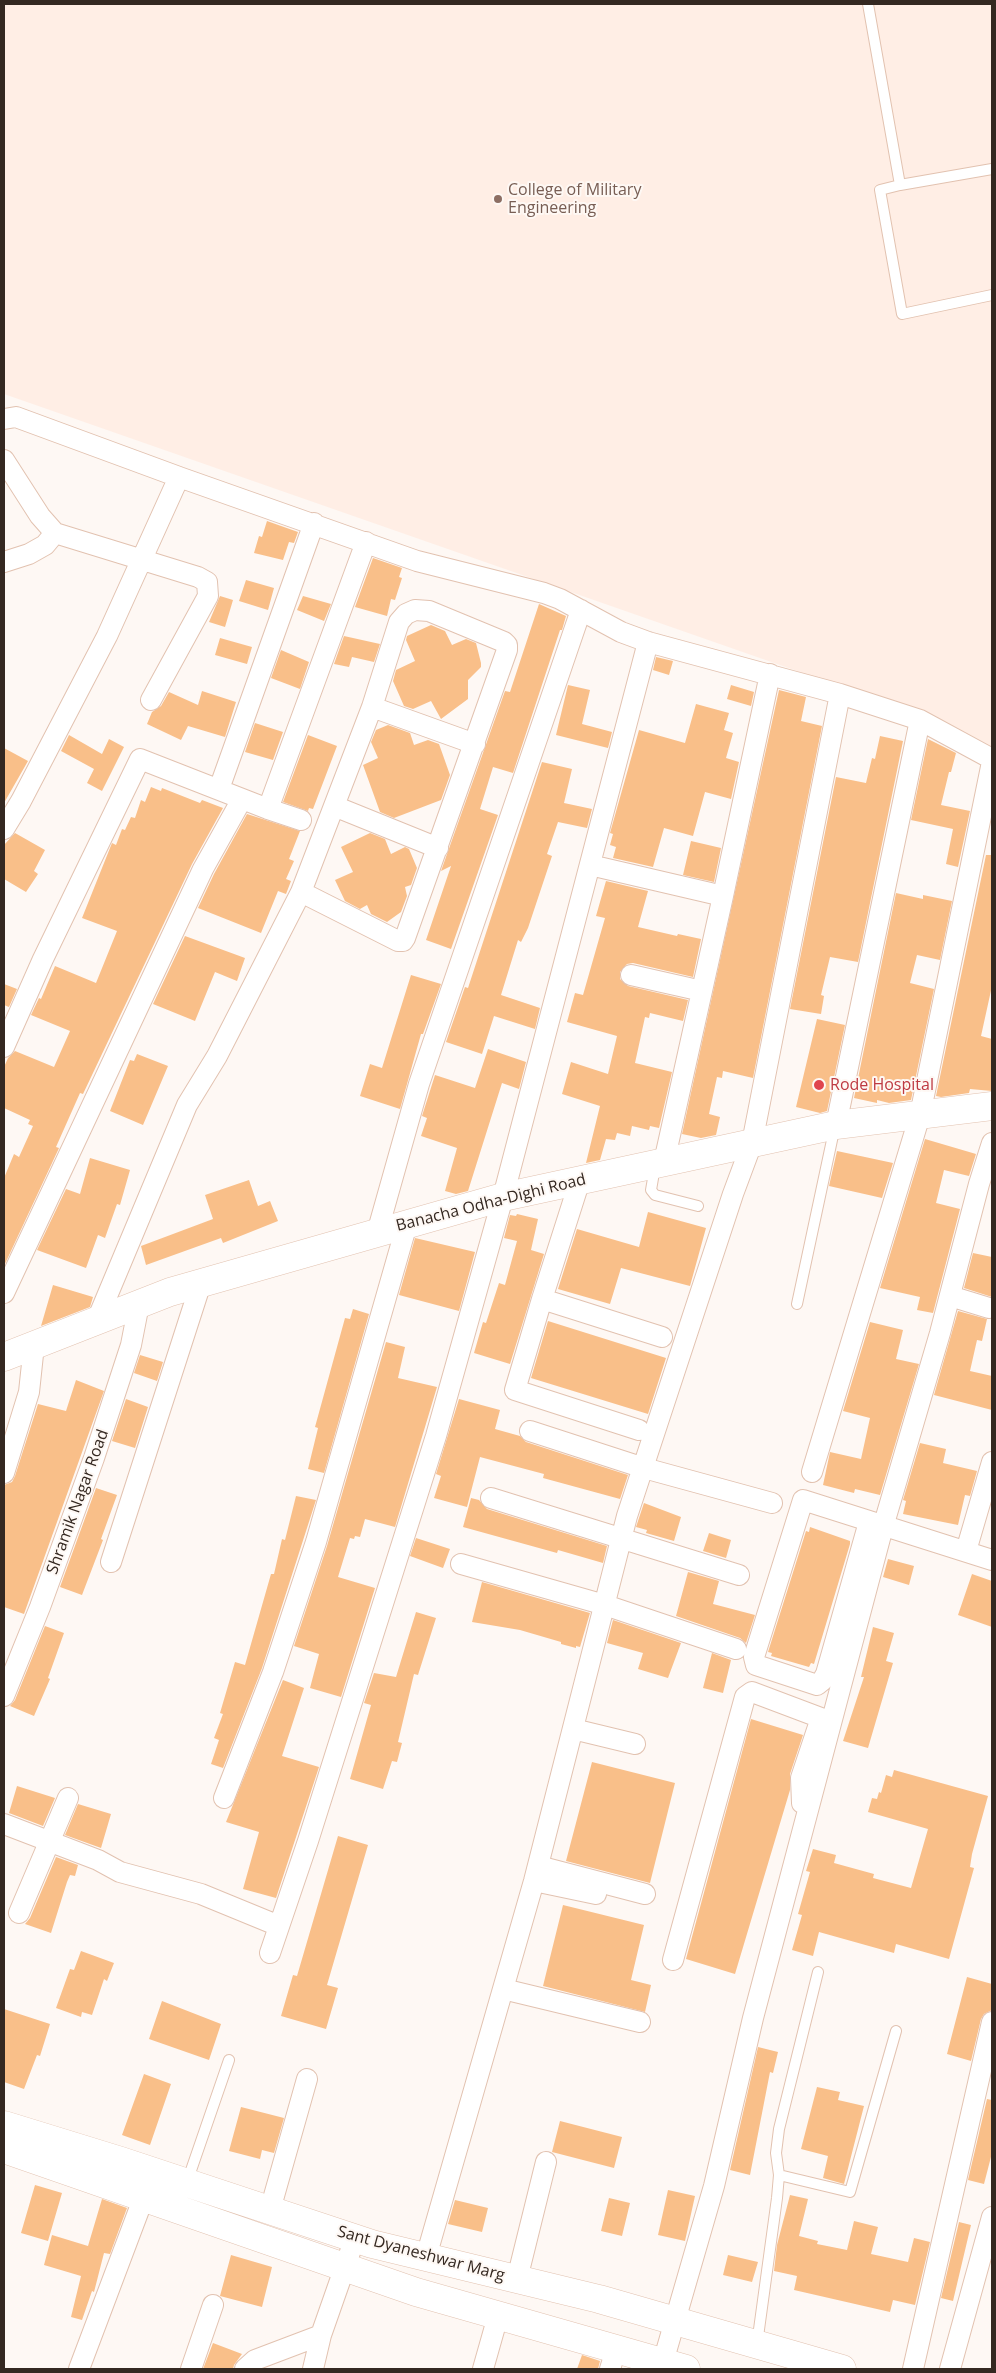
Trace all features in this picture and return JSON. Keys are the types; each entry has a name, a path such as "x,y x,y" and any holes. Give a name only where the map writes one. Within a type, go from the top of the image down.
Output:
{"main road":[{"name":"Banacha Odha-Dighi Road","path":"4,1357 139,1304 201,1283 503,1197 836,1125 992,1106"},
{"name":"Sant Dyaneshwar Marg","path":"4,2125 186,2182 354,2238 599,2299 842,2369"},
{"name":"Sant Dyaneshwar Marg","path":"4,2149 344,2265 416,2292 498,2316 613,2360 670,2368"}],"street":[{"path":"4,419 16,417 417,561 544,593 581,610 621,632 648,642 840,694 920,720 992,761 920,1115 812,1472"},
{"path":"4,460 40,516 55,533 207,582 208,596 151,700"},
{"path":"4,829 21,801 107,636 179,476"},
{"path":"219,790 314,523"},
{"path":"4,562 29,554 45,545 55,533"},
{"path":"268,809 366,542"},
{"path":"98,1320 187,1106 217,1056 302,892 372,707 399,622 406,614 415,610 428,611 507,645 507,650 475,744 402,941 398,941 302,892"},
{"path":"377,1233 419,1084 581,610"},
{"path":"270,1953 401,1551 439,1427 503,1197 648,642"},
{"path":"660,1163 702,991 770,674"},
{"path":"426,2257 536,1873 622,1539 733,1194 752,1143 840,694"},
{"path":"372,707 475,744"},
{"path":"836,1125 920,720"},
{"path":"4,1047 43,959 140,759 301,820"},
{"path":"4,1294 203,868 242,799"},
{"path":"334,806 438,848"},
{"path":"590,865 723,896"},
{"path":"631,975 702,991"},
{"path":"992,1143 979,1184 950,1296 876,1524 826,1674 817,1685 756,1665 754,1657 803,1500 876,1524 992,1560"},
{"path":"580,1180 515,1390 639,1430"},
{"path":"224,1798 273,1672 316,1542 407,1224"},
{"path":"112,1562 201,1283"},
{"path":"950,1296 989,1308"},
{"path":"542,1299 662,1337"},
{"name":"Shramik Nagar Road","path":"4,1696 40,1607 94,1458 131,1345 139,1304"},
{"path":"4,1473 29,1392 34,1345"},
{"path":"530,1431 644,1468 772,1503"},
{"path":"966,1551 992,1462"},
{"path":"490,1498 739,1575"},
{"path":"670,2368 675,2322 714,2186 753,2018 809,1807 876,1524"},
{"path":"461,1564 605,1605 736,1649"},
{"path":"673,1960 745,1697 752,1692 821,1718 801,1778 802,1804 809,1807"},
{"path":"573,1729 635,1744"},
{"path":"19,1913 68,1798"},
{"path":"4,1824 120,1872 202,1894 279,1926"},
{"path":"536,1873 644,1899"},
{"path":"503,1988 640,2022"},
{"path":"913,2369 992,2022"},
{"path":"270,2210 307,2079"},
{"path":"517,2279 546,2162"},
{"path":"79,2369 154,2172"},
{"path":"950,2369 992,2217"},
{"path":"313,2369 321,2335 354,2238"},
{"path":"191,2369 213,2306"},
{"path":"483,2369 498,2316"},
{"path":"245,2369 255,2360 321,2335"}],"lane":[{"path":"868,4 900,185"},
{"path":"992,169 880,190 902,314 992,295"},
{"path":"797,1304 836,1125"},
{"path":"660,1163 651,1190 655,1194 698,1206"},
{"path":"756,2345 764,2300 779,2175 776,2153 779,2129 818,1972"},
{"path":"779,2175 850,2192 896,2031"},
{"path":"186,2182 229,2060"}],"shaded area":[{"name":"College of Military Engineering","path":"4,4 992,4 992,752 903,708 4,394"}],"building":[{"path":"267,521 298,532 294,543 289,542 283,560 254,553 259,536 262,537"},
{"path":"373,558 402,568 399,577 402,578 395,600 391,599 387,616 355,607"},
{"path":"246,580 274,588 268,610 239,601"},
{"path":"220,596 233,600 225,627 209,622"},
{"path":"303,596 331,604 324,621 297,610"},
{"path":"539,604 566,616 513,773 493,767 480,809 498,815 451,949 426,940 451,866 441,871 505,691 510,692"},
{"path":"431,625 445,631 452,645 466,639 476,643 481,663 481,667 468,680 468,699 441,719 431,701 413,709 404,706 393,681 396,670 415,661 406,640 407,636"},
{"path":"344,636 380,644 374,662 352,657 349,667 334,664"},
{"path":"220,638 252,647 247,664 215,655"},
{"path":"281,650 309,662 300,689 271,678"},
{"path":"656,657 673,661 669,675 653,670"},
{"path":"568,685 590,690 582,724 612,732 608,748 556,735"},
{"path":"731,685 754,692 751,706 727,699"},
{"path":"779,690 806,697 801,721 822,726 753,1078 723,1071 722,1078 717,1077 709,1114 720,1117 716,1135 701,1138 682,1134"},
{"path":"202,691 236,702 225,737 188,726 181,740 147,724 152,712 161,706 169,692 198,705"},
{"path":"696,704 729,713 724,730 733,733 726,758 739,762 731,799 705,792 693,836 664,828 653,867 613,858 616,847 610,845 613,834 610,833 639,730 685,743"},
{"path":"255,723 283,732 273,760 245,752"},
{"path":"388,725 410,733 414,745 428,740 439,744 450,775 441,800 394,818 380,812 363,765 378,758 371,742 376,730"},
{"path":"69,735 102,754 109,739 124,747 102,791 87,783 94,769 61,751"},
{"path":"308,735 337,746 313,809 309,808 308,811 283,802"},
{"path":"880,736 903,741 858,962 830,957 821,995 824,996 821,1014 790,1009 836,777 866,783 872,758 875,759"},
{"path":"928,739 956,753 941,805 970,811 958,867 946,864 953,829 911,820"},
{"path":"4,748 28,761 4,803"},
{"path":"542,762 572,769 564,803 592,809 587,828 558,822 547,854 552,856 528,928 521,942 518,940 501,995 540,1008 535,1029 494,1016 482,1054 446,1042 465,987 468,988"},
{"path":"151,787 161,791 162,788 200,803 202,800 223,808 192,864 83,1094 80,1093 56,1147 59,1148 4,1266 4,1178 14,1154 19,1157 33,1126 28,1124 30,1120 4,1108 4,1067 8,1058 15,1051 54,1067 70,1031 31,1015 39,998 41,999 55,966 96,983 117,931 82,918 112,843 116,845 122,829 125,830 131,817 135,818 141,800 145,802"},
{"path":"247,814 300,831 289,859 294,861 286,879 291,881 286,894 278,891 261,933 198,908 214,874"},
{"path":"15,833 45,850 34,871 38,874 26,892 4,879 4,845"},
{"path":"370,833 385,839 391,854 405,847 409,849 417,868 411,885 405,887 407,896 401,912 387,922 371,914 367,905 360,909 345,901 335,880 353,872 341,847"},
{"path":"691,841 721,848 714,882 683,875"},
{"path":"986,855 992,855 992,986 981,1036 992,1039 992,1091 970,1089 969,1093 941,1097 936,1096"},
{"path":"606,881 648,891 638,927 677,936 678,934 701,939 693,977 633,963 627,964 620,972 620,979 628,986 688,1000 683,1021 650,1013 649,1018 645,1017 635,1063 672,1072 659,1128 650,1126 649,1130 632,1126 630,1136 617,1133 615,1140 606,1139 600,1160 586,1163 600,1106 562,1094 571,1062 608,1074 617,1036 567,1022 575,993 583,995 605,918 596,916"},
{"path":"896,893 923,899 923,895 952,901 940,960 917,955 910,983 934,989 911,1100 889,1103 877,1100 877,1103 854,1098"},
{"path":"185,936 245,958 237,981 215,972 195,1021 153,1004"},
{"path":"411,975 441,984 423,1034 421,1034 400,1109 360,1096 370,1064 382,1068"},
{"path":"4,984 17,989 9,1007 4,1005"},
{"path":"817,1019 845,1025 827,1111 820,1113 796,1107"},
{"path":"488,1049 526,1062 519,1089 502,1083 468,1191 456,1194 445,1191 457,1148 421,1136 427,1118 422,1116 435,1075 475,1088"},
{"path":"137,1054 168,1066 143,1125 110,1111 130,1060 134,1061"},
{"path":"925,1139 976,1154 969,1176 944,1170 936,1203 960,1209 933,1313 917,1310 920,1297 880,1288"},
{"path":"837,1151 893,1163 882,1198 829,1186"},
{"path":"90,1158 130,1170 120,1205 117,1204 105,1238 98,1235 86,1268 37,1250 66,1189 80,1194"},
{"path":"249,1180 258,1206 270,1201 278,1221 223,1243 221,1238 146,1265 141,1246 213,1219 205,1195"},
{"path":"648,1212 706,1228 690,1286 621,1268 610,1304 558,1289 577,1229 639,1247"},
{"path":"517,1214 538,1219 531,1250 544,1254 510,1364 474,1353 483,1322 486,1323 499,1283 505,1285 517,1241 504,1238 510,1215 516,1216"},
{"path":"415,1238 475,1252 459,1311 399,1295"},
{"path":"973,1253 992,1257 992,1297 964,1288"},
{"path":"53,1285 93,1297 90,1307 41,1326"},
{"path":"353,1309 369,1314 324,1473 308,1469 318,1428 315,1427 345,1318 350,1319"},
{"path":"958,1311 987,1319 982,1341 977,1340 970,1371 992,1376 992,1410 934,1395"},
{"path":"548,1321 666,1358 648,1414 531,1378"},
{"path":"870,1322 903,1330 896,1359 919,1364 880,1495 855,1489 854,1493 823,1485 830,1452 861,1459 870,1418 843,1411"},
{"path":"386,1342 405,1347 398,1378 437,1387 395,1527 365,1519 360,1537 350,1538 338,1577 375,1588 341,1697 310,1688 319,1654 294,1646 327,1546"},
{"path":"140,1355 163,1362 157,1381 134,1373"},
{"path":"76,1380 104,1391 24,1614 4,1607 4,1485 12,1482 15,1476 38,1404 66,1411"},
{"path":"126,1399 148,1407 135,1448 112,1441"},
{"path":"459,1399 500,1410 495,1429 520,1436 526,1442 628,1475 620,1499 543,1478 544,1474 480,1457 467,1507 434,1498 441,1476 436,1474"},
{"path":"920,1443 946,1449 943,1463 977,1471 970,1496 965,1495 958,1525 903,1514 906,1501 903,1500"},
{"path":"96,1488 117,1495 101,1539 103,1540 82,1595 60,1587"},
{"path":"296,1496 316,1500 262,1668 223,1768 211,1764 219,1740 214,1738 223,1714 220,1713 235,1662 245,1665 271,1574 274,1574 282,1539 285,1540"},
{"path":"471,1498 479,1500 487,1509 607,1546 603,1563 558,1550 557,1553 463,1527"},
{"path":"644,1503 681,1517 674,1541 646,1533 647,1530 636,1527"},
{"path":"810,1527 850,1541 850,1544 814,1664 811,1663 809,1667 771,1656 772,1653 768,1652 806,1531 809,1532"},
{"path":"709,1533 731,1540 726,1558 703,1551"},
{"path":"416,1538 450,1549 443,1568 410,1556"},
{"path":"888,1559 914,1566 909,1585 883,1577"},
{"path":"688,1572 719,1581 713,1604 755,1615 746,1643 740,1638 676,1616"},
{"path":"972,1574 992,1581 992,1627 958,1615"},
{"path":"482,1582 590,1613 580,1647 576,1646 576,1648 561,1644 561,1642 520,1630 472,1622"},
{"path":"416,1612 436,1618 418,1675 414,1674 398,1742 402,1743 397,1762 392,1761 383,1789 350,1779 371,1705 364,1703 374,1673 396,1677"},
{"path":"613,1620 681,1643 668,1678 638,1669 643,1653 607,1643"},
{"path":"45,1626 64,1633 48,1678 50,1679 34,1716 10,1706 15,1700"},
{"path":"873,1627 894,1633 886,1661 893,1663 868,1748 843,1741 864,1677 861,1677"},
{"path":"712,1653 731,1660 723,1693 703,1688"},
{"path":"283,1680 304,1688 282,1756 319,1767 276,1898 243,1889 259,1832 226,1822"},
{"path":"751,1719 803,1735 790,1774 790,1790 735,1974 686,1959"},
{"path":"592,1762 675,1783 650,1883 566,1861"},
{"path":"894,1770 988,1796 972,1854 970,1867 974,1868 949,1959 896,1944 894,1953 819,1932 813,1956 792,1950 802,1915 798,1914 810,1872 806,1871 813,1849 836,1855 834,1863 874,1874 873,1878 911,1888 928,1829 868,1812 872,1798 877,1799 879,1792 881,1793 886,1775 892,1777"},
{"path":"17,1786 55,1798 43,1826 9,1813"},
{"path":"78,1804 111,1814 101,1848 65,1835"},
{"path":"338,1836 368,1845 327,1985 338,1988 326,2029 281,2016 293,1975 297,1976"},
{"path":"56,1857 78,1865 75,1876 70,1875 67,1882 51,1933 25,1924 30,1918"},
{"path":"563,1905 644,1925 631,1980 651,1985 645,2012 543,1986"},
{"path":"81,1951 114,1963 107,1981 104,1979 92,2015 82,2012 81,2017 56,2008 70,1969 74,1970"},
{"path":"967,1977 992,1984 992,2010 984,2014 981,2019 971,2061 947,2054"},
{"path":"162,2001 221,2024 209,2060 149,2039"},
{"path":"4,2009 50,2024 40,2056 37,2055 24,2089 4,2082"},
{"path":"758,2047 778,2052 773,2073 770,2072 750,2175 730,2170"},
{"path":"144,2074 171,2084 150,2145 122,2135"},
{"path":"817,2087 840,2092 838,2100 864,2106 844,2184 823,2178 828,2156 801,2149"},
{"path":"987,2099 992,2100 992,2153 984,2184 968,2180"},
{"path":"241,2107 284,2118 274,2153 262,2150 260,2159 229,2151"},
{"path":"560,2121 622,2137 614,2168 552,2152"},
{"path":"35,2185 62,2193 48,2241 21,2233"},
{"path":"668,2190 695,2196 685,2241 658,2235"},
{"path":"790,2195 808,2199 799,2236 818,2241 817,2244 847,2250 854,2221 878,2227 871,2254 908,2262 914,2238 930,2242 915,2305 893,2300 890,2312 794,2290 797,2276 774,2271 777,2245"},
{"path":"609,2198 630,2203 622,2236 601,2231"},
{"path":"102,2199 127,2208 110,2254 104,2253 94,2292 92,2291 82,2320 71,2317 81,2276 44,2265 52,2235 88,2246"},
{"path":"455,2200 488,2208 482,2232 448,2224"},
{"path":"959,2222 971,2225 953,2301 941,2298"},
{"path":"231,2255 272,2267 262,2307 220,2296"},
{"path":"728,2255 758,2262 752,2282 723,2275"},
{"path":"213,2343 242,2354 233,2369 203,2369"},
{"path":"582,2355 600,2361 598,2369 577,2369"}],"place":[{"name":"College of Military Engineering","path":"498,199"},
{"name":"Rode Hospital","path":"819,1085"}]}
